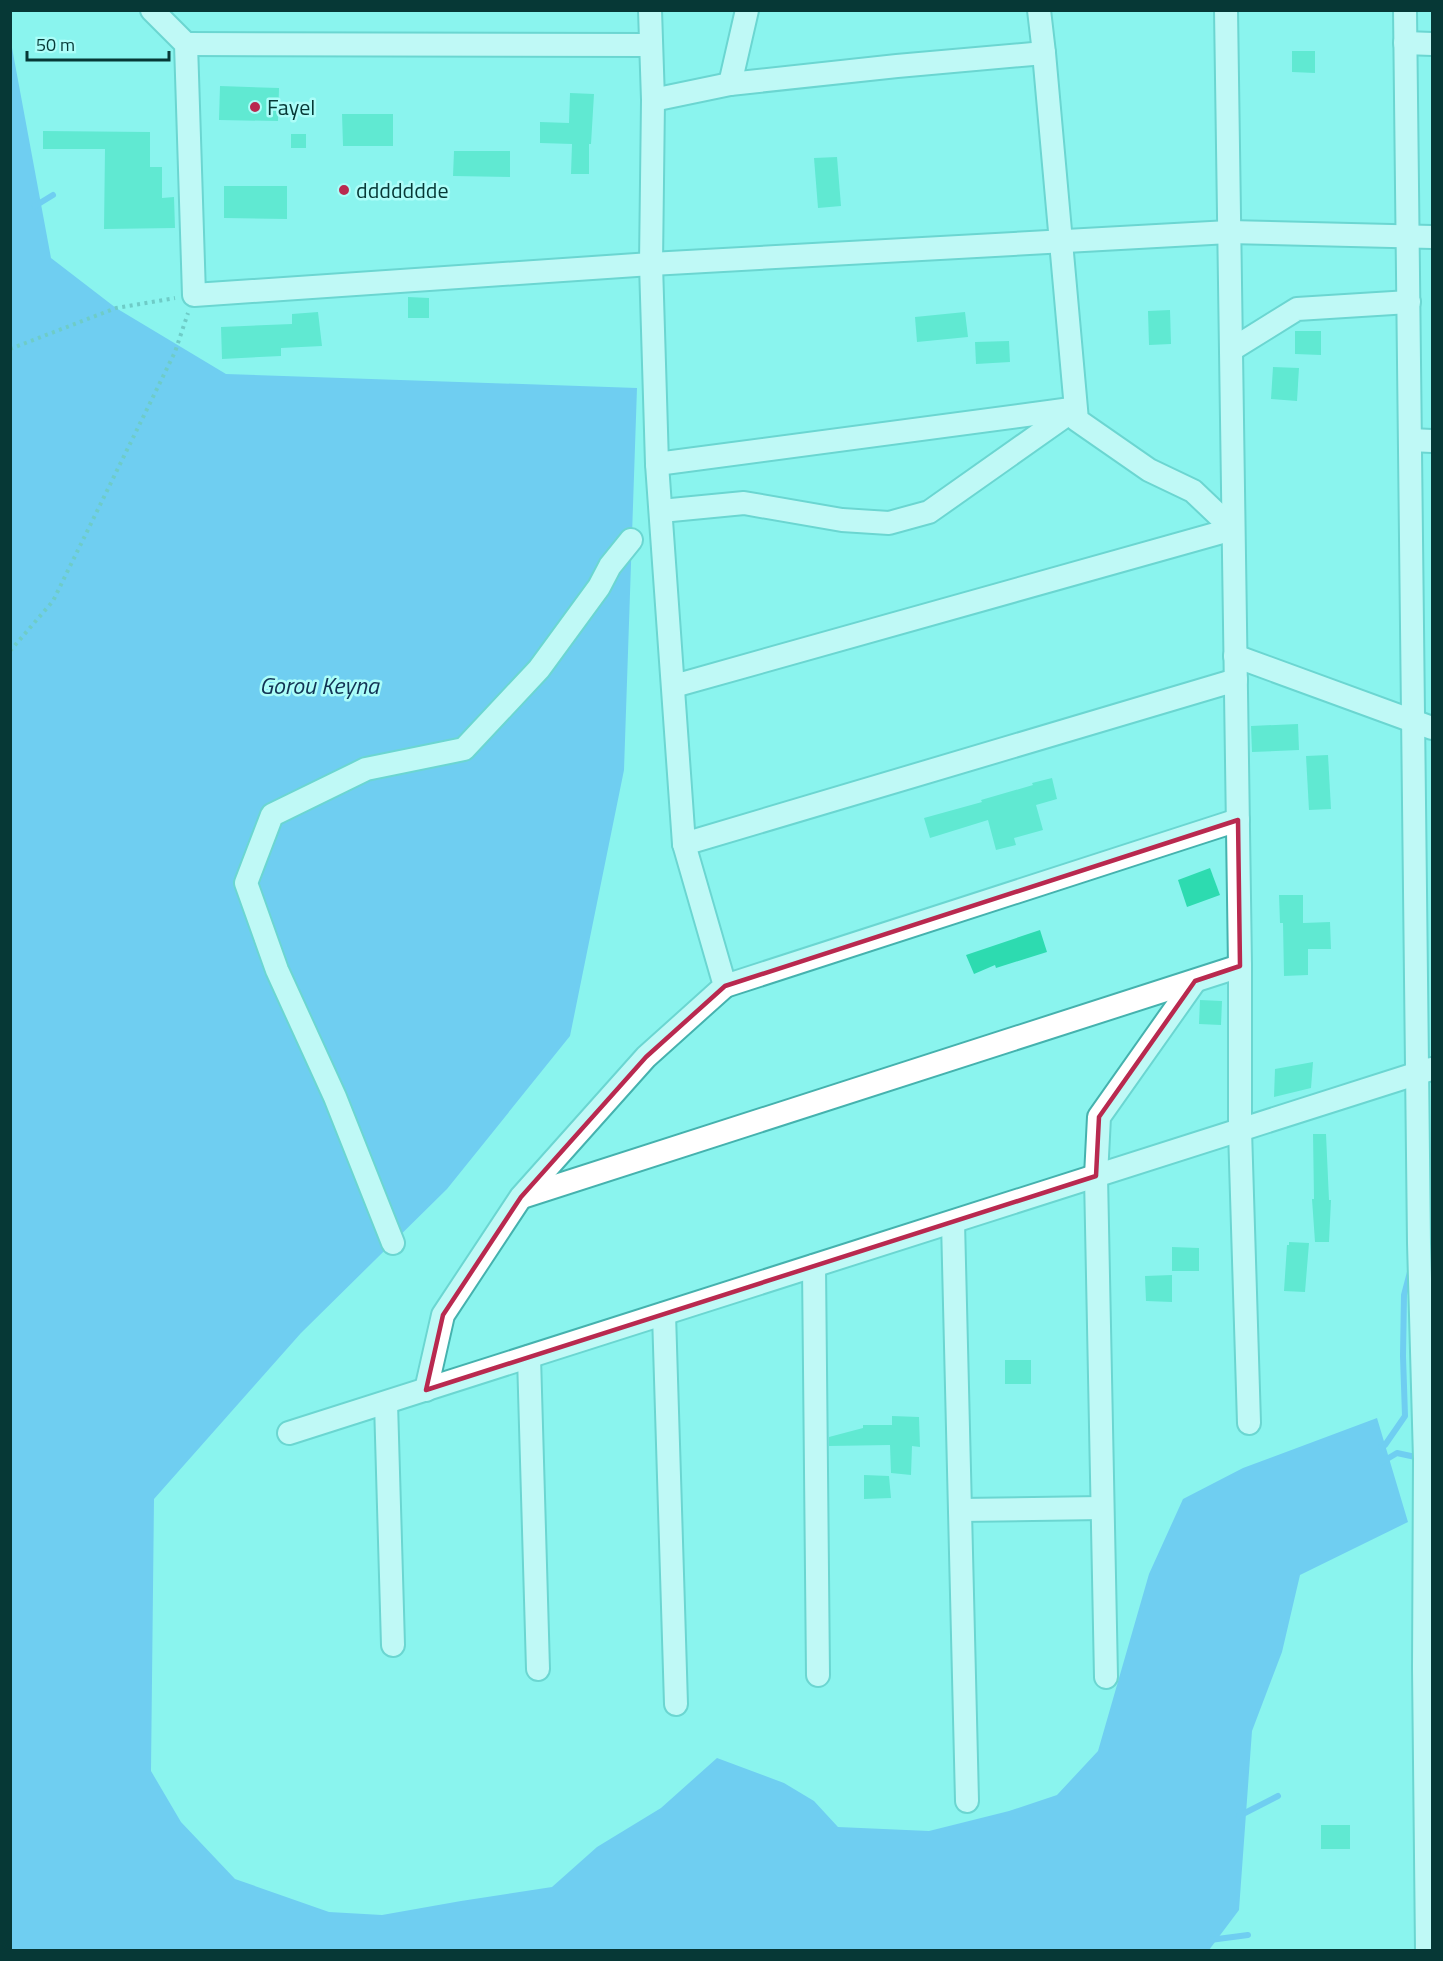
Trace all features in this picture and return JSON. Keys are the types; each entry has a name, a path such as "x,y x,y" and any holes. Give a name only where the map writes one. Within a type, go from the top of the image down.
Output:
{"street":[{"path":"152,10 186,44 194,295 651,264 1229,232 1432,237"},
{"path":"650,10 653,100 651,264 657,464 684,844 725,986"},
{"path":"730,84 747,10"},
{"path":"1039,10 1077,420 1149,470 1193,491 1233,529"},
{"path":"1226,10 1240,966 1240,1130 1249,1424"},
{"path":"1405,10 1410,440 1422,610 1425,1071 1419,1243 1428,1668 1427,1950"},
{"path":"1406,43 1432,44"},
{"path":"186,44 650,45"},
{"path":"653,100 730,84 1044,53"},
{"path":"1231,350 1297,309 1408,302"},
{"path":"657,464 1075,409"},
{"path":"661,511 744,503 842,520 889,523 929,512 1075,409"},
{"path":"1410,440 1432,441"},
{"path":"674,686 1233,529"},
{"path":"393,1243 335,1097 277,970 246,883 272,815 366,769 464,749 539,669 599,587 610,566 632,540"},
{"path":"1235,656 1423,724"},
{"path":"684,844 1236,680"},
{"path":"426,1390 443,1315 521,1197 646,1057 725,986 1238,820"},
{"path":"521,1197 1240,966"},
{"path":"1106,1677 1096,1176 1099,1117 1195,981"},
{"path":"289,1433 1425,1071"},
{"path":"953,1222 968,1801"},
{"path":"814,1266 818,1675"},
{"path":"664,1314 676,1704"},
{"path":"529,1357 538,1669"},
{"path":"386,1403 393,1645"},
{"path":"960,1510 1102,1508"}],"path":[{"path":"10,349 116,308 194,295 175,352 53,601 10,651"}],"highlighted area":[{"path":"1238,820 1240,966 1195,981 1099,1117 1096,1176 426,1390 443,1315 521,1197 646,1057 725,986"}],"water":[{"name":"Gorou Keyna","path":"10,37 51,258 116,308 226,374 637,388 624,770 570,1036 447,1189 301,1333 154,1499 151,1771 181,1822 235,1879 329,1912 382,1915 552,1887 597,1847 661,1808 717,1758 784,1783 814,1801 838,1827 929,1831 1009,1811 1057,1795 1098,1751 1149,1574 1183,1499 1243,1468 1377,1418 1408,1522 1300,1575 1282,1652 1252,1731 1239,1910 1209,1950 11,1950"}],"building":[{"path":"1292,51 1315,51 1315,73 1292,72"},
{"path":"220,86 279,88 278,121 219,120"},
{"path":"570,93 594,94 591,144 589,144 589,174 571,174 572,144 540,143 540,122 569,123"},
{"path":"342,114 393,114 393,146 343,146"},
{"path":"43,131 150,132 150,167 162,167 162,198 174,197 175,228 104,229 105,149 43,149"},
{"path":"291,134 306,134 306,148 291,148"},
{"path":"454,151 510,151 510,177 453,176"},
{"path":"837,157 841,206 818,208 814,158"},
{"path":"224,186 287,186 287,219 224,218"},
{"path":"408,297 429,298 429,318 408,318"},
{"path":"1170,310 1171,344 1149,345 1148,311"},
{"path":"318,312 322,346 281,348 281,356 222,359 221,327 292,324 292,314"},
{"path":"965,312 968,337 917,342 915,317"},
{"path":"1295,331 1321,331 1321,355 1295,354"},
{"path":"1009,341 1010,362 976,364 975,342"},
{"path":"1273,367 1299,368 1297,401 1271,399"},
{"path":"1298,724 1299,750 1252,752 1251,726"},
{"path":"1328,755 1331,809 1309,810 1306,756"},
{"path":"1052,778 1057,799 1036,805 1043,830 1014,838 1016,845 996,850 988,820 930,838 924,818 982,802 981,800"},
{"path":"1210,868 1220,895 1187,907 1178,880"},
{"path":"1279,895 1303,895 1303,923 1330,922 1331,949 1308,949 1308,975 1284,976 1283,923 1280,923"},
{"path":"1040,930 1047,952 996,968 995,965 974,974 966,955"},
{"path":"1200,1000 1222,1001 1221,1025 1199,1024"},
{"path":"1313,1062 1311,1088 1274,1097 1275,1069"},
{"path":"1313,1134 1326,1134 1329,1200 1331,1200 1329,1242 1315,1242 1312,1199 1314,1199"},
{"path":"1289,1242 1309,1243 1305,1292 1284,1291"},
{"path":"1172,1247 1199,1248 1199,1271 1172,1271"},
{"path":"1172,1275 1172,1302 1146,1301 1145,1276"},
{"path":"1005,1360 1031,1360 1031,1384 1005,1384"},
{"path":"892,1416 919,1417 920,1447 912,1446 911,1475 891,1473 890,1445 829,1446 829,1437 863,1428 863,1425 892,1425"},
{"path":"864,1475 889,1476 891,1498 864,1499"},
{"path":"1321,1825 1350,1825 1350,1849 1321,1849"}],"waterway":[{"path":"35,206 53,195"},
{"path":"1428,1210 1432,1197"},
{"path":"1381,1447 1385,1445 1405,1416 1404,1295 1410,1272"},
{"path":"1382,1462 1397,1453 1420,1458"},
{"path":"1239,1816 1278,1796"},
{"path":"1210,1940 1248,1935"}],"place":[{"name":"Fayel","path":"255,107"},
{"name":"ddddddde","path":"344,190"}]}
